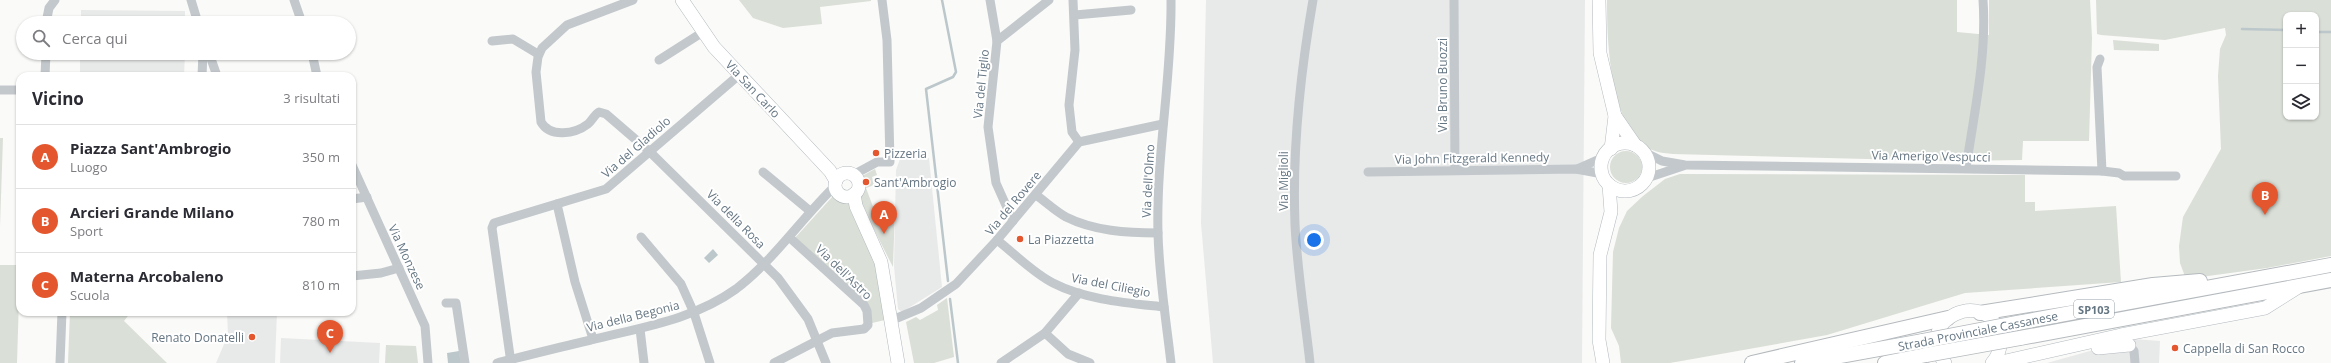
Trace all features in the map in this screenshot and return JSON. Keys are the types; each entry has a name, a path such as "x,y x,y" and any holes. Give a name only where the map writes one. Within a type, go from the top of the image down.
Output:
{"main road":[{"name":"Strada Provinciale Cassanese","path":"1802,363 2325,266"},
{"path":"1980,313 2154,285 2261,278"},
{"name":"Strada Provinciale Cassanese","path":"1885,363 2331,280"},
{"path":"1752,363 1948,318"}],"street":[{"path":"47,16 49,8 55,0"},
{"path":"191,0 196,16"},
{"path":"294,0 300,16"},
{"path":"492,41 513,39 538,54 544,46 567,25 633,0"},
{"name":"Via San Carlo","path":"682,0 702,32 739,75 846,185 881,262 898,363"},
{"path":"846,185 877,162 890,162 887,40 882,0"},
{"name":"Via del Tiglio","path":"990,0 998,41 988,127 996,183 1013,222"},
{"name":"Via del Tiglio","path":"998,41 1049,0"},
{"path":"1073,0 1075,15 1075,50 1069,105 1072,132 1079,142 1163,124"},
{"name":"Via dell'Olmo","path":"1170,0 1171,33 1163,124 1158,233 1164,307 1171,363"},
{"name":"Via Miglioli","path":"1310,363 1295,225 1295,142 1302,65 1313,0"},
{"name":"Via Bruno Buozzi","path":"1454,0 1455,170"},
{"path":"1599,0 1600,53 1615,116 1639,149 1649,166 1647,178 1638,187 1629,191 1611,212"},
{"path":"1966,168 1981,56 1983,0"},
{"path":"1075,15 1131,10"},
{"path":"659,60 702,32"},
{"name":"Via della Rosa","path":"538,54 536,68 537,101 539,117 545,128 560,132 574,130 589,123 597,113 603,112 649,151 764,264 797,302 818,340 826,363"},
{"path":"2100,59 2097,67 2102,171"},
{"path":"45,72 46,60"},
{"path":"202,72 203,60"},
{"path":"211,60 216,72"},
{"path":"314,60 316,72"},
{"name":"Via del Gladiolo","path":"511,361 492,228 497,220 606,189 739,75"},
{"path":"0,90 16,90"},
{"path":"1603,363 1599,340 1600,255 1611,212 1606,180 1607,153 1615,116"},
{"name":"Via del Rovere","path":"890,321 921,308 956,284 1013,222 1079,142"},
{"path":"1607,153 1624,144 1639,149"},
{"name":"Via Amerigo Vespucci","path":"1639,149 1662,161 1685,165 2102,171 2119,173 2124,176 2176,176"},
{"name":"Via John Fitzgerald Kennedy","path":"1576,169 1607,153"},
{"name":"Via Amerigo Vespucci","path":"1647,178 1685,165"},
{"name":"Via John Fitzgerald Kennedy","path":"1368,172 1576,169 1606,180"},
{"path":"763,172 810,211"},
{"name":"Via Monzese","path":"356,174 425,326 428,363"},
{"path":"1606,180 1618,190 1629,191"},
{"name":"Via della Begonia","path":"497,363 511,361 593,339 640,329 694,313 714,304 737,288 764,264 810,211 825,197 846,185"},
{"path":"1036,195 1064,215 1082,223 1119,231 1158,233"},
{"path":"356,198 367,197"},
{"path":"557,204 575,282 593,339"},
{"path":"641,237 681,284 694,313 710,363"},
{"name":"Via dell'Astro","path":"789,237 858,299 866,311 868,322 866,328 842,331 818,340"},
{"name":"Via del Ciliegio","path":"997,240 1049,281 1079,293 1164,307"},
{"path":"356,276 381,273 398,268"},
{"path":"1997,363 2121,335 2265,308 2300,286"},
{"path":"1001,363 1045,333 1079,293"},
{"path":"446,303 456,303 465,363"},
{"path":"1944,363 1939,354 1937,341 1940,328 1948,318 1966,311 1980,313 1994,323 2000,336 1999,349 1992,363"},
{"path":"60,363 62,316"},
{"path":"640,329 644,363"},
{"path":"1045,333 1068,354 1090,363"},
{"path":"774,363 818,340"},
{"path":"1594,363 1599,340"},
{"path":"2028,356 2129,345 2133,348 2135,363"}],"shaded area":[{"path":"739,0 871,1 820,7 822,24 783,28 753,18"},
{"path":"1206,0 1585,0 1582,363 1213,363 1201,223"},
{"path":"1607,0 1957,0 1957,32 1989,35 1989,0 2090,0 2092,38 2089,141 2023,141 2022,160 1947,161 1673,154 1657,152 1640,141 1628,126 1620,106 1610,61"},
{"path":"2096,0 2331,0 2331,256 2267,268 2186,279 2180,263 2179,246 2183,217 2221,149 2218,76 2220,49 2226,35 2225,28 2165,40 2097,34"},
{"path":"81,10 185,11 185,16 81,16"},
{"path":"2113,40 2159,44 2159,51 2114,50"},
{"path":"80,60 185,60 184,72 80,72"},
{"path":"0,138 3,138 0,226"},
{"path":"1623,151 1629,151 1639,158 1642,167 1641,173 1635,180 1629,183 1623,183 1613,176 1610,170 1610,164 1617,154"},
{"path":"929,158 942,287 902,312 898,309 894,266 896,170 900,159"},
{"path":"875,169 877,175 872,177 874,185 866,188 875,212 895,208 893,267 857,196 862,189 862,176"},
{"path":"1680,174 2025,175 2025,202 2035,202 2035,211 2116,206 2121,282 1965,293 1827,335 1670,363 1621,363 1619,346 1611,328 1613,252 1619,228 1627,211 1643,196 1665,179"},
{"path":"833,196 850,204 876,259 885,320 872,323 869,310 795,238"},
{"path":"713,249 718,255 709,263 704,258"},
{"path":"0,265 16,265 16,316 18,316 17,363 0,363"},
{"path":"947,298 954,357 934,363 914,363 906,322 916,317 920,320 938,310 937,305"},
{"path":"70,316 128,316 124,321 167,363 68,363"},
{"name":"Renato Donatelli","path":"227,316 277,316 275,363 216,363 228,335"},
{"path":"281,338 380,343 379,363 280,363"},
{"path":"2133,339 2160,341 2159,363 2047,363"},
{"path":"386,345 416,346 418,363 385,363"},
{"path":"459,351 461,363 448,363 447,353"}],"waterway":[{"path":"942,0 956,72 953,77 926,89 948,281"},
{"path":"2242,29 2283,30"},
{"path":"2319,32 2331,32"},
{"path":"950,299 958,363"}],"place":[{"name":"Pizzeria","path":"876,153"},
{"name":"Sant'Ambrogio","path":"866,182"},
{"name":"Arcieri Grande Milano","path":"2265,215"},
{"name":"Piazza Sant'Ambrogio","path":"884,234"},
{"name":"La Piazzetta","path":"1020,239"},
{"name":"Renato Donatelli","path":"252,337"},
{"name":"Cappella di San Rocco","path":"2175,348"},
{"name":"Materna Arcobaleno","path":"330,353"}]}
